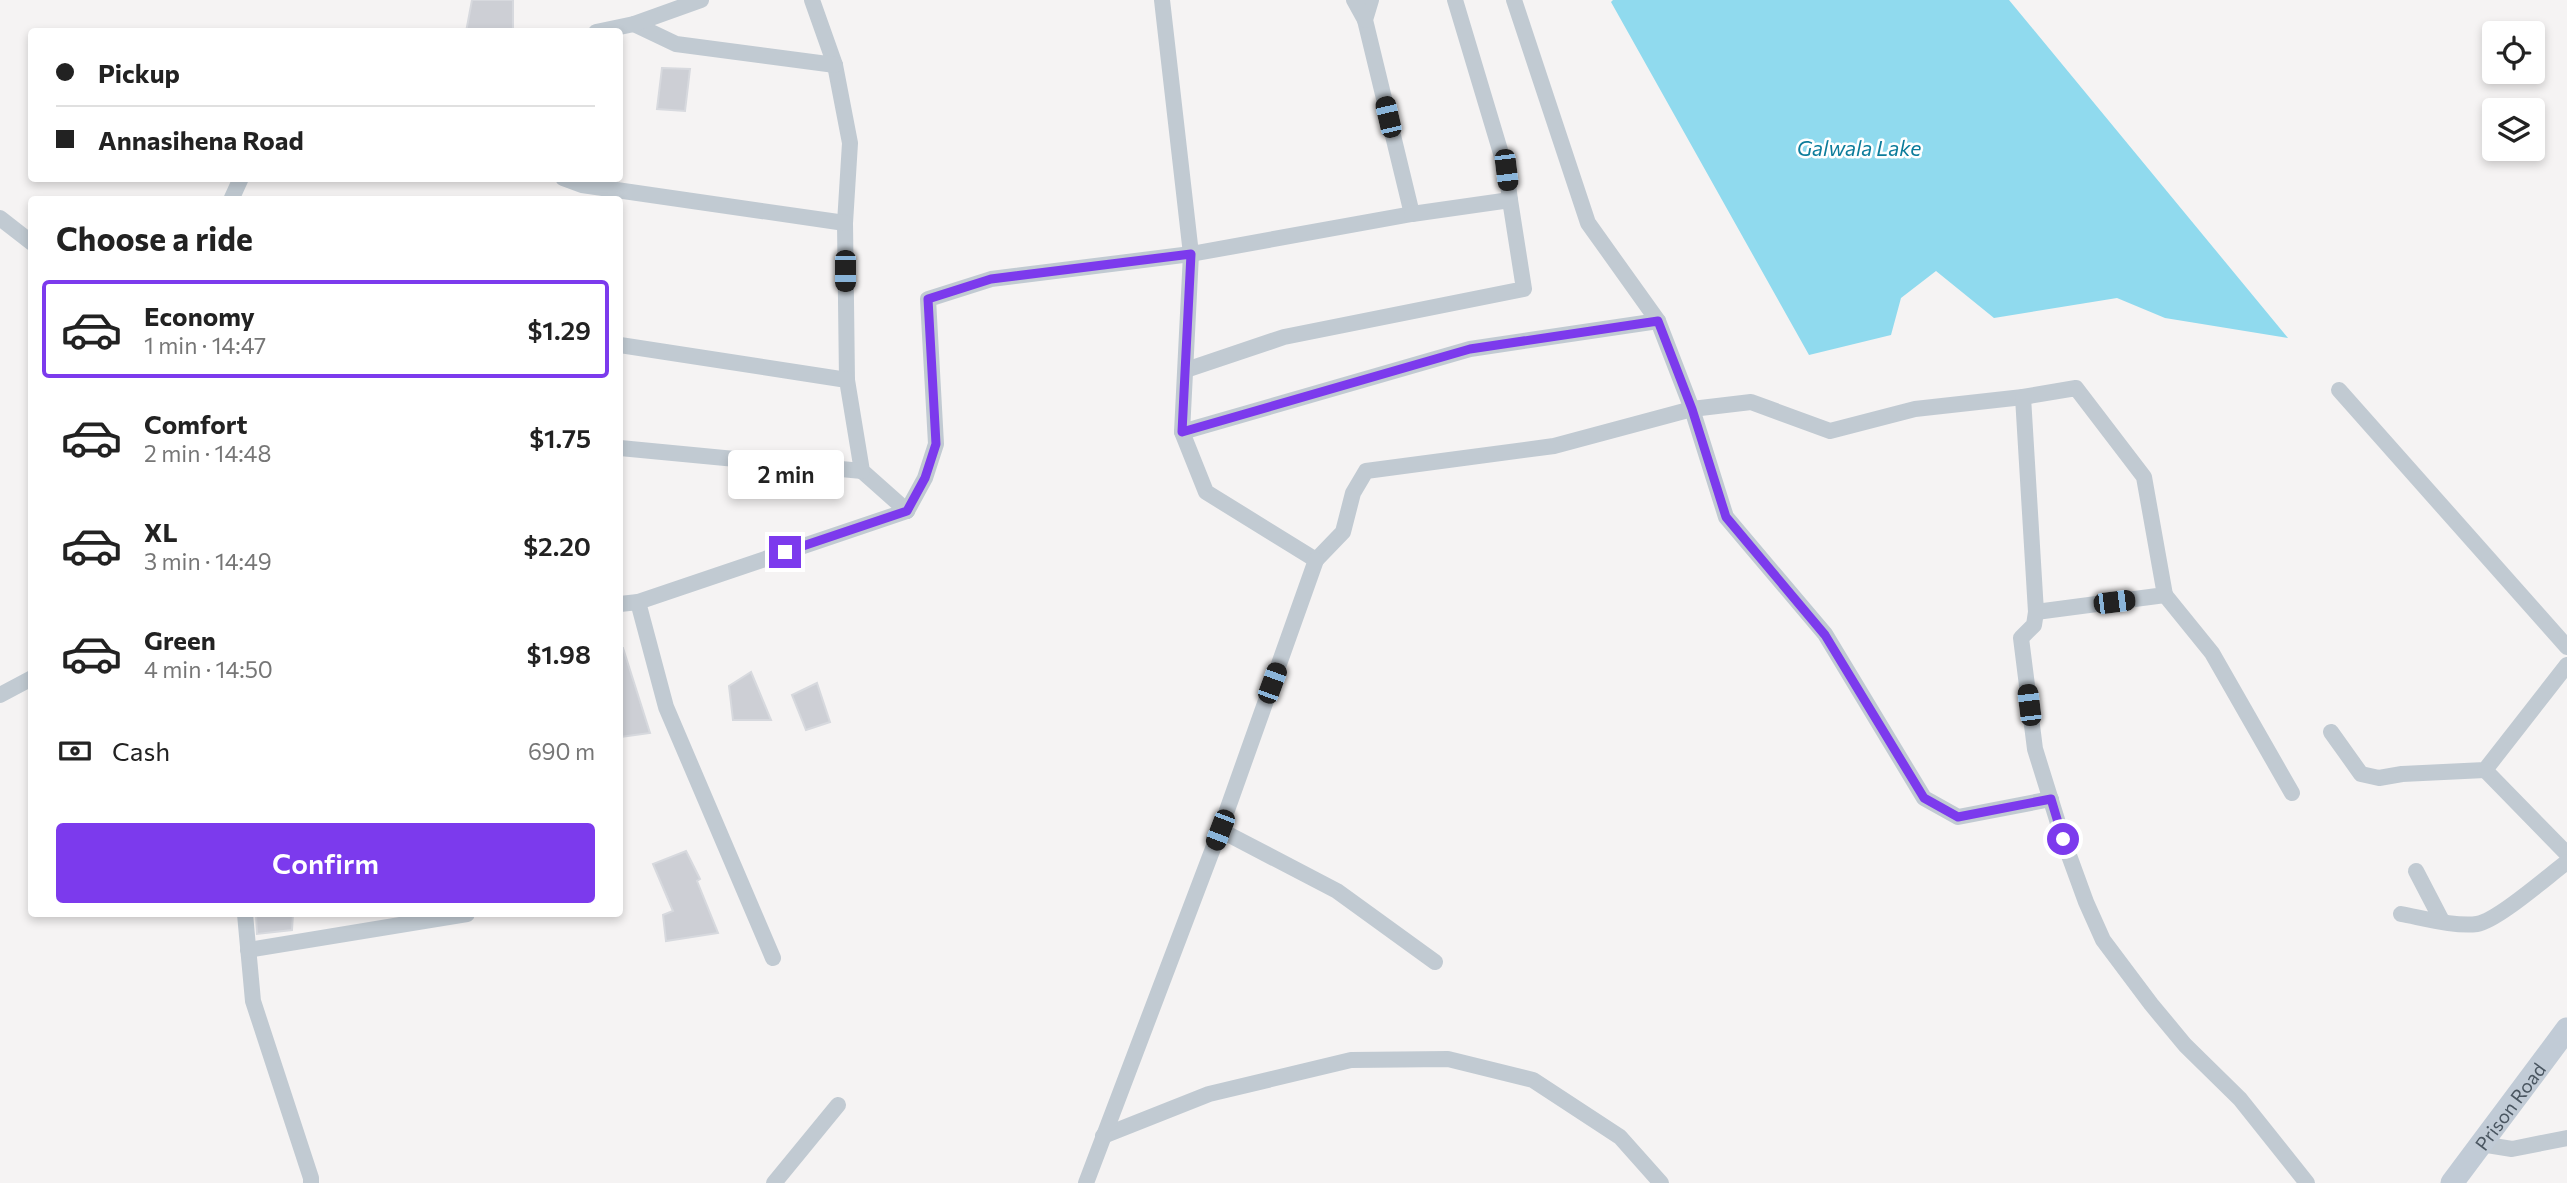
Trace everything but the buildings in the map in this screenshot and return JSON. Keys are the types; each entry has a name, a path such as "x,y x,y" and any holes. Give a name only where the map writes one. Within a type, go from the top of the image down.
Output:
{"street":[{"path":"615,28 701,0"},
{"path":"812,0 835,65 850,143 845,223 847,380 862,471"},
{"path":"1162,0 1191,254 1182,432 1206,492 1316,561"},
{"path":"1354,0 1365,20 1412,214"},
{"path":"1365,20 1371,0"},
{"path":"1186,370 1284,337 1524,289 1506,170 1455,0"},
{"path":"1514,0 1588,223 1658,321 1692,409 1726,517 1825,635 1924,798 1958,817 2051,799"},
{"path":"634,24 676,44 835,65"},
{"path":"574,182 845,223"},
{"path":"623,604 638,602 907,511 925,478 936,444 928,299 991,279 1191,254 1412,214 1510,200"},
{"path":"0,218 28,240"},
{"path":"1182,432 1470,349 1658,321"},
{"path":"623,345 847,380"},
{"path":"1086,1183 1220,830 1316,561 1343,532 1353,493 1366,471 1554,446 1692,409 1751,402 1830,431 1915,409 2076,388 2144,477 2165,595 2212,653 2292,793"},
{"path":"2339,390 2567,647"},
{"path":"2023,397 2036,611 2034,625 2021,638 2035,749 2081,890 2103,940 2168,1025 2240,1099 2307,1183"},
{"path":"623,448 862,471 907,511"},
{"path":"2036,611 2165,595"},
{"path":"638,602 666,707 773,958"},
{"path":"2485,770 2567,665"},
{"path":"0,695 28,680"},
{"path":"2330,732 2361,774 2379,778 2402,774 2485,770 2567,854"},
{"path":"1220,830 1337,891 1435,962"},
{"path":"2401,914 2479,924 2499,913 2567,862"},
{"path":"2416,871 2442,921"},
{"path":"245,917 253,1001 311,1183"},
{"path":"248,950 449,917"},
{"name":"Prison Road","path":"2452,1183 2567,1029"},
{"path":"1103,1136 1209,1094 1351,1060 1448,1059 1533,1080 1620,1137 1661,1183"},
{"path":"774,1183 838,1105"},
{"path":"2481,1144 2512,1149 2567,1138"}],"water":[{"name":"Galwala Lake","path":"2009,0 2288,338 2165,318 2117,298 1994,318 1936,271 1901,298 1891,335 1809,355 1611,2"}],"route":[{"path":"785,552 907,511 925,478 936,444 928,299 991,279 1191,254 1182,432 1470,349 1658,321 1692,409 1726,517 1825,635 1924,798 1958,817 2051,799 2063,839"}]}
